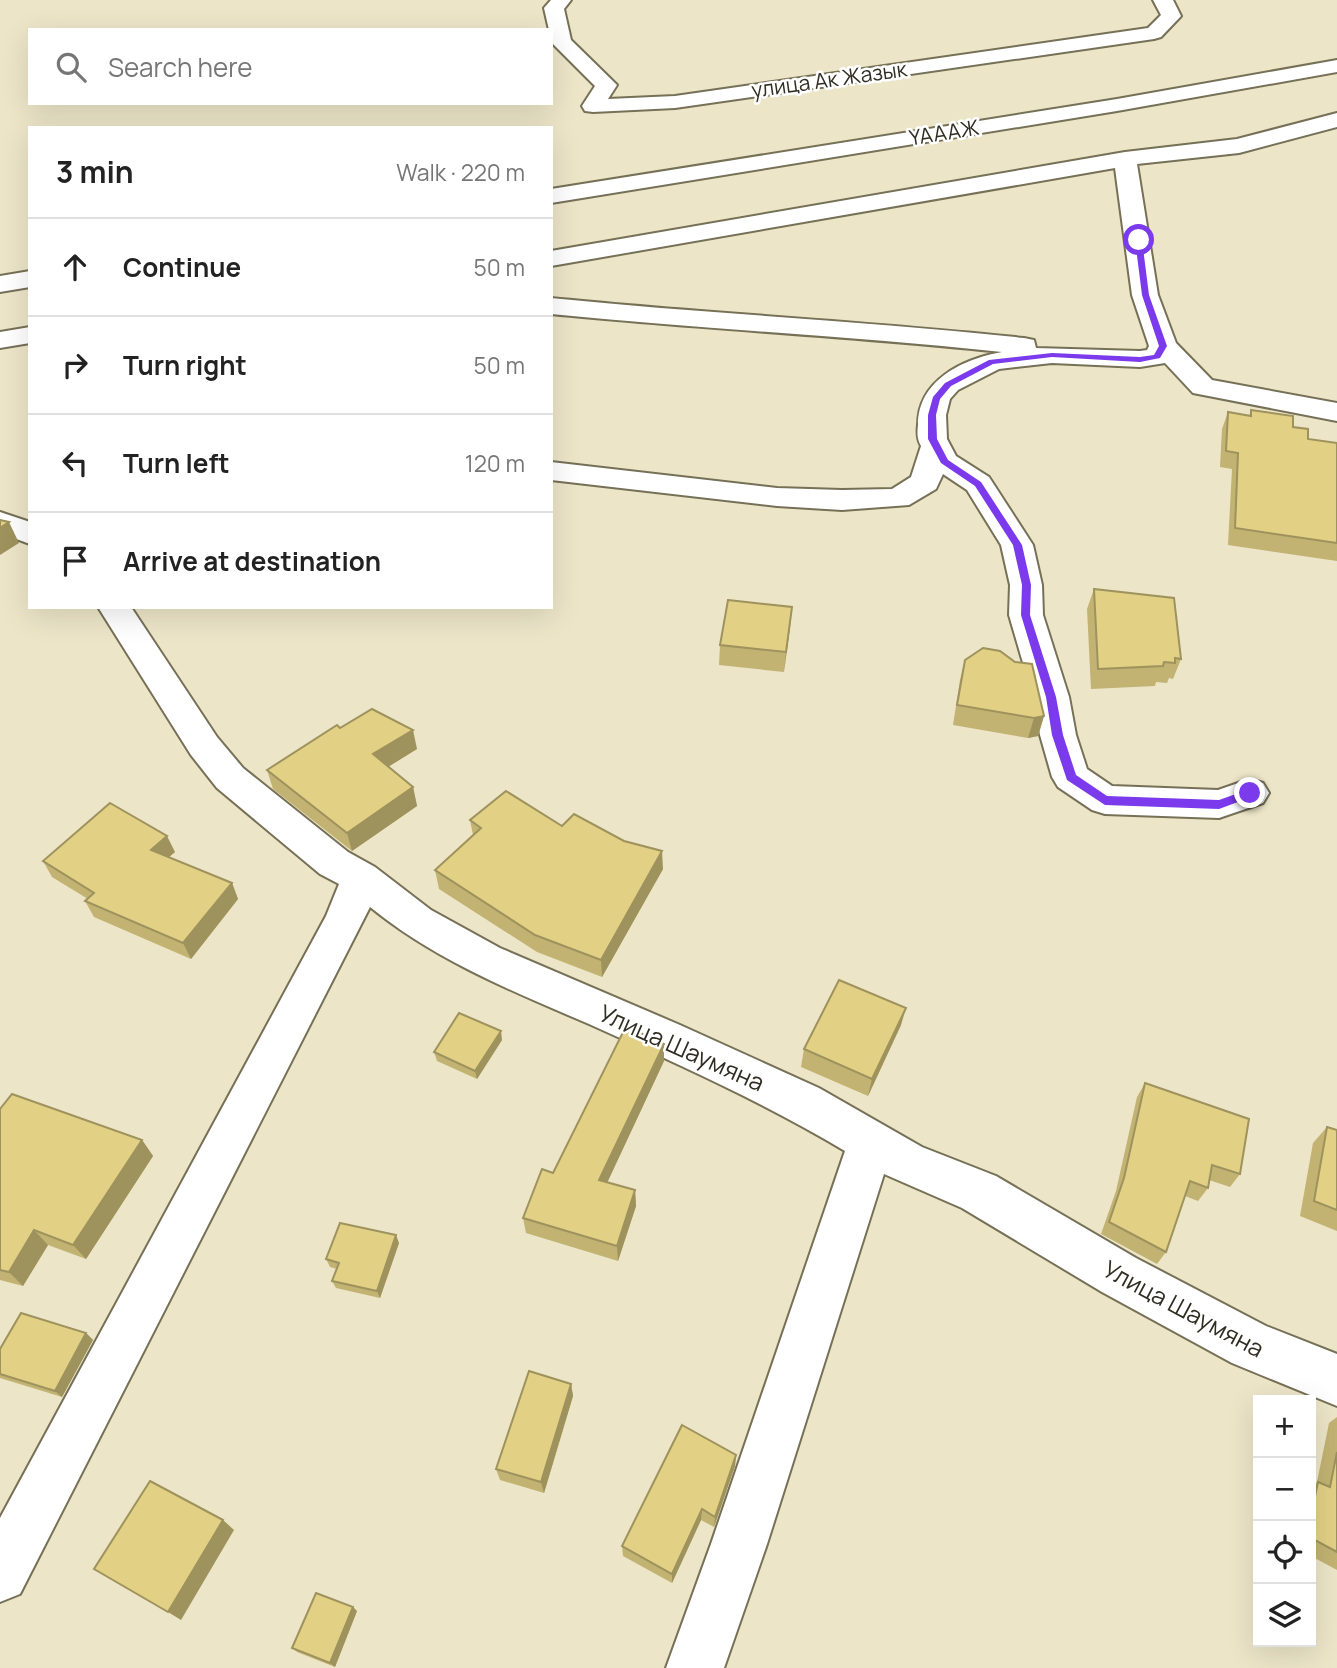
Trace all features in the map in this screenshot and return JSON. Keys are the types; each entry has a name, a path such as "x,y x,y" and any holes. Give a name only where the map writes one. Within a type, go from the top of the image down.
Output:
{"main road":[{"name":"улица Ак Жазык","path":"561,0 554,8 561,42 606,85 593,106 675,102 1154,33 1171,16 1163,0"},
{"name":"ҮАААЖ","path":"553,196 1103,107 1337,66"},
{"path":"553,259 1125,159 1239,146 1337,120"},
{"path":"1125,159 1145,295 1163,346 1203,387 1337,412"},
{"path":"0,284 28,279"},
{"path":"553,306 691,320 913,334 1058,349 1098,358"},
{"path":"0,340 28,335"},
{"path":"1163,346 1157,357 1140,359 1052,355 991,362 948,384 936,398 932,415 932,439 944,461 978,484 1017,545 1026,585 1026,615 1051,697 1058,735 1071,777 1105,800 1219,804 1250,793"},
{"path":"553,471 777,497 842,500 898,498 925,482 936,446"},
{"path":"0,522 28,533"},
{"name":"Улица Шаумяна","path":"115,609 190,724 230,778 334,863 361,878 417,922 485,960 665,1038 803,1102 906,1162 979,1192 1119,1275 1250,1345 1337,1380"},
{"path":"0,1574 345,919 361,878"},
{"path":"695,1668 739,1544 872,1140"}],"building":[{"path":"1251,410 1293,416 1293,427 1308,429 1308,439 1337,443 1337,543 1235,528 1238,453 1226,451 1228,412 1251,416"},
{"path":"0,520 9,522 0,528"},
{"path":"1094,589 1174,598 1181,659 1175,658 1175,663 1164,662 1163,666 1098,669"},
{"path":"728,600 792,607 786,652 720,645"},
{"path":"983,648 1000,651 1015,662 1032,664 1044,716 1034,718 957,705 965,660"},
{"path":"372,709 413,730 373,754 413,787 347,833 267,770 337,725 340,728"},
{"path":"506,791 562,826 574,814 624,841 662,851 601,960 535,935 435,870 481,828 470,820"},
{"path":"110,803 167,836 151,850 232,883 183,943 85,901 94,893 43,861"},
{"path":"839,980 906,1008 872,1079 804,1049"},
{"path":"459,1013 501,1031 475,1071 434,1052"},
{"path":"626,1026 664,1044 599,1180 635,1190 617,1246 523,1218 542,1169 553,1173"},
{"path":"1145,1083 1249,1119 1240,1174 1212,1165 1208,1188 1190,1181 1166,1252 1109,1222 1124,1178"},
{"path":"12,1094 142,1140 73,1245 34,1230 9,1272 0,1270 0,1109"},
{"path":"1327,1127 1337,1130 1337,1210 1314,1201"},
{"path":"340,1223 396,1235 377,1291 332,1281 339,1263 326,1259"},
{"path":"21,1313 86,1333 55,1391 0,1374 0,1349"},
{"path":"529,1371 571,1384 541,1482 496,1469"},
{"path":"682,1425 736,1455 715,1517 702,1509 672,1574 622,1546"},
{"path":"1337,1452 1337,1552 1316,1541 1318,1482 1330,1487"},
{"path":"150,1481 223,1520 168,1612 94,1569"},
{"path":"316,1593 353,1607 330,1663 292,1648"}],"route":[{"path":"1139,240 1145,295 1163,346 1157,357 1140,359 1052,355 991,362 948,384 936,398 932,415 932,439 944,461 978,484 1017,545 1026,585 1026,615 1051,697 1058,735 1071,777 1105,800 1219,804 1250,793"}]}
